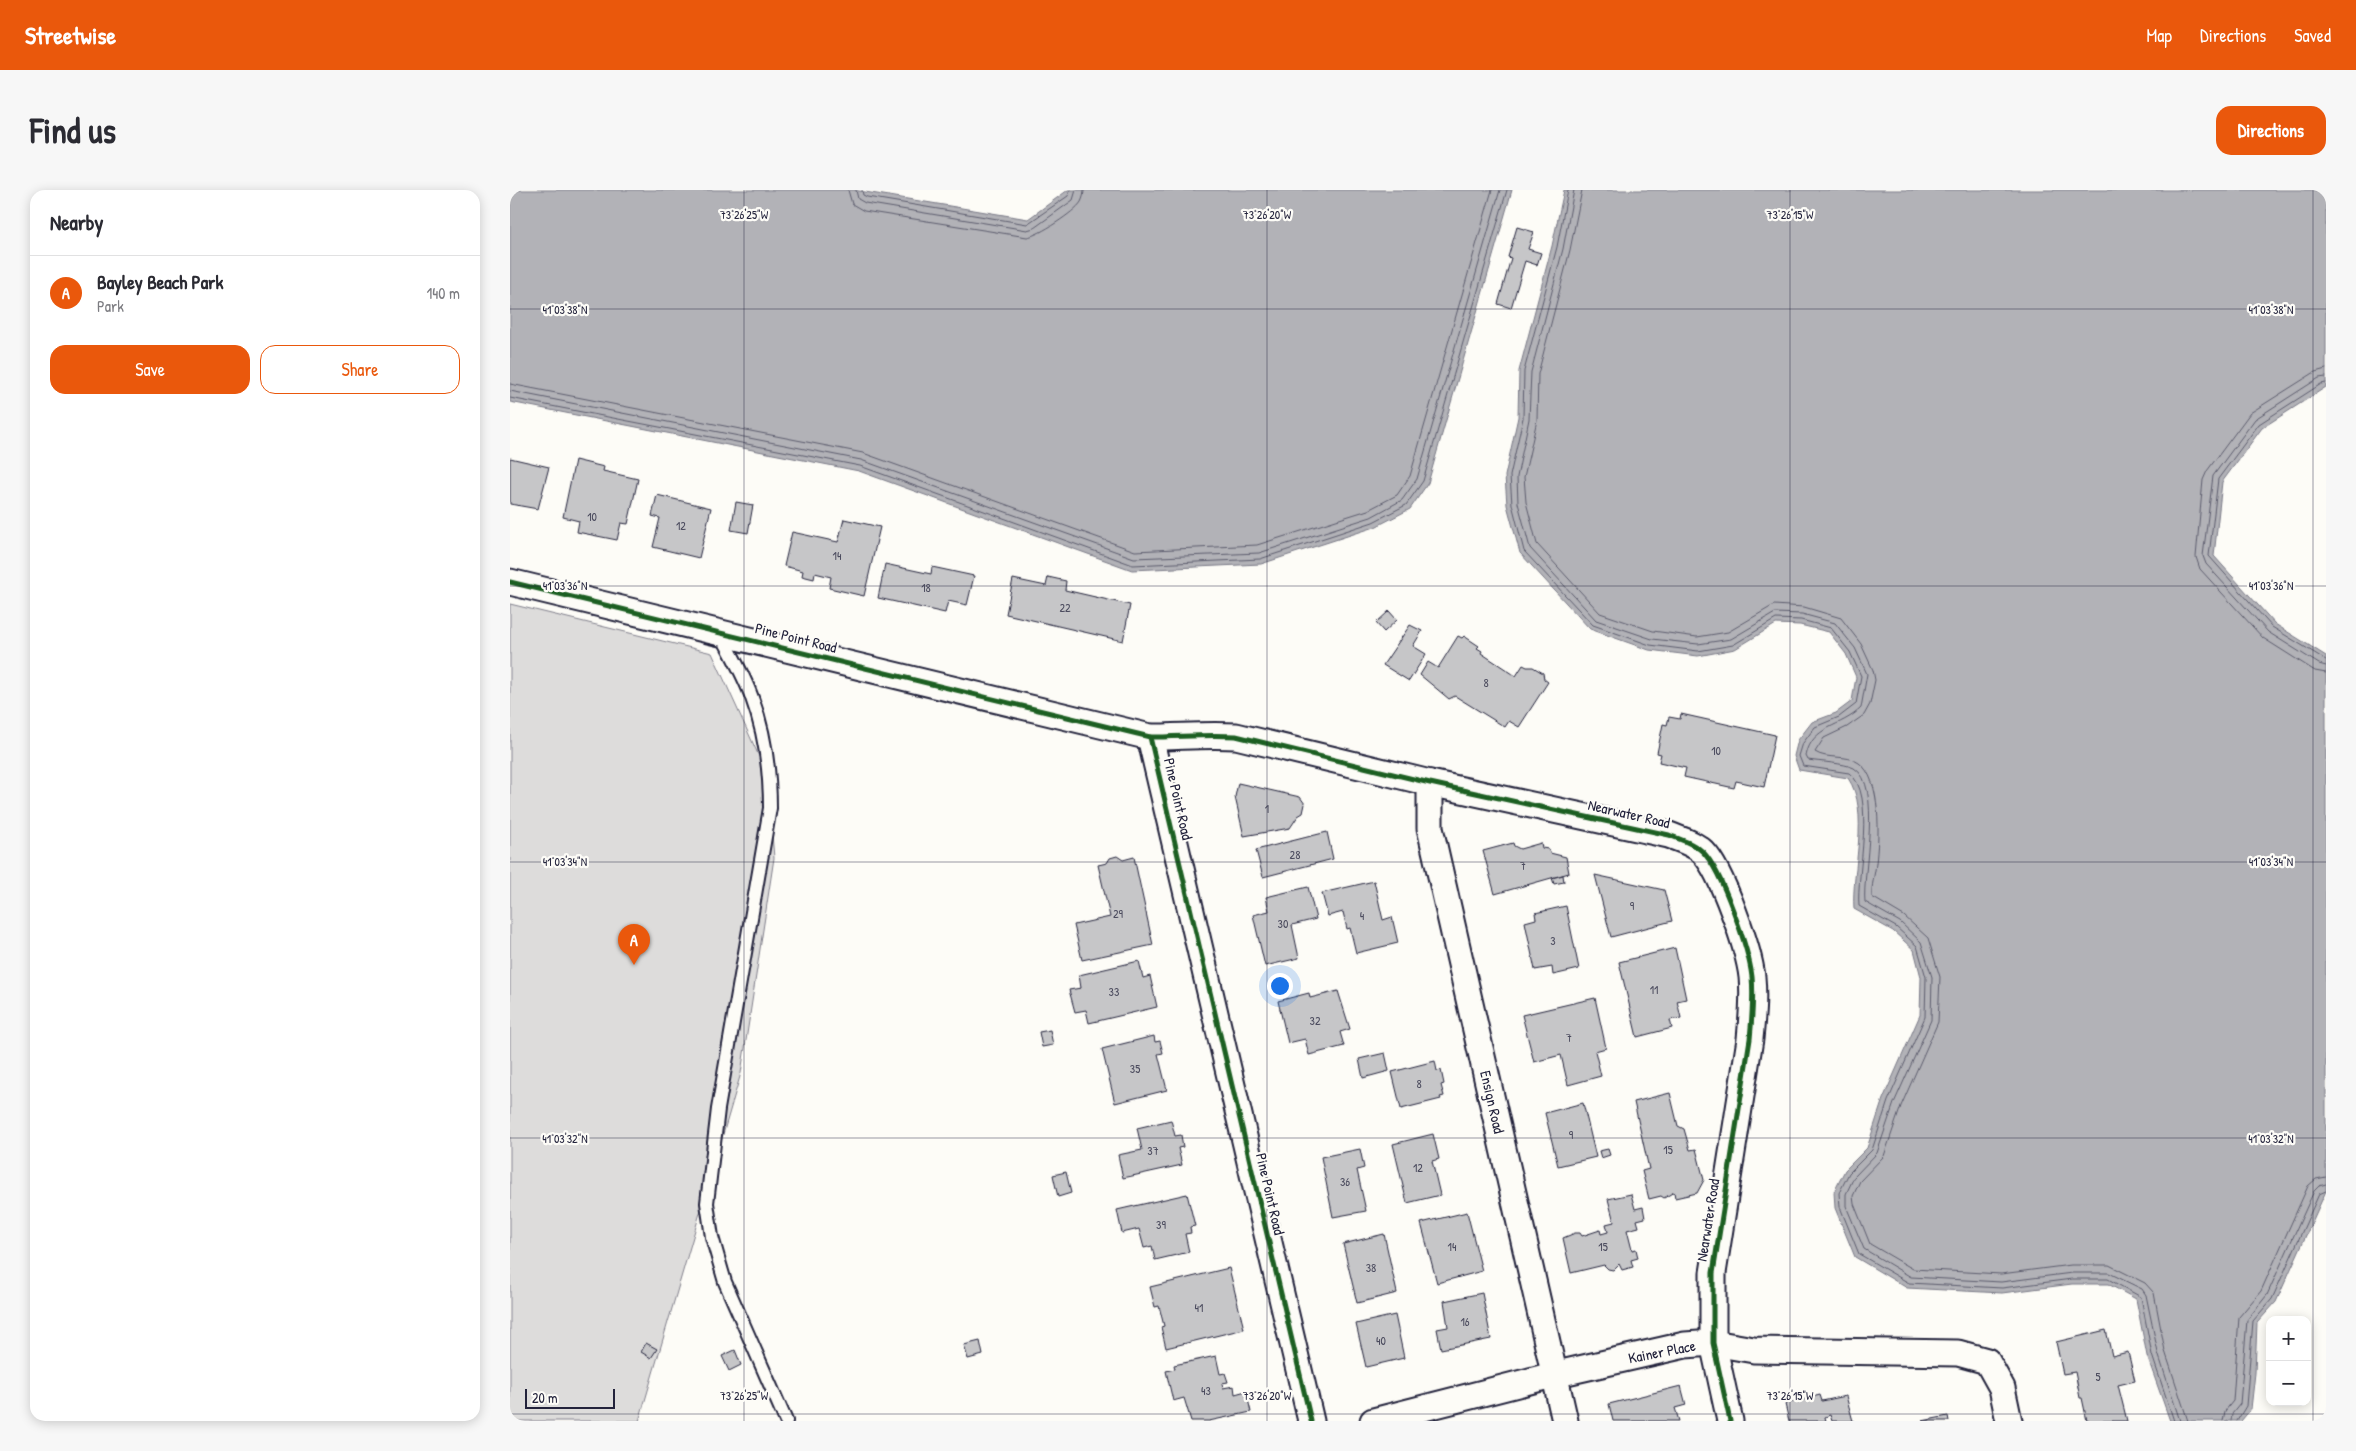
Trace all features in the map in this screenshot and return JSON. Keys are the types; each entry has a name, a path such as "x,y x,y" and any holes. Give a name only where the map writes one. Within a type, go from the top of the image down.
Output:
{"street":[{"name":"Pine Point Road","path":"510,582 1150,737 1311,1421"},
{"name":"Nearwater Road","path":"1150,737 1181,737 1209,734 1236,736 1430,783 1669,835 1694,845 1704,853 1717,871 1745,948 1752,976 1753,1005 1750,1039 1713,1273 1713,1343 1730,1421"},
{"name":"Ensign Road","path":"1430,783 1430,828 1565,1421"},
{"name":"Kainer Place","path":"1373,1421 1554,1375 1685,1345 1713,1343 1754,1350 1958,1354 1987,1361 2002,1388 2010,1421"}],"lane":[{"path":"720,632 752,698 764,739 770,777 770,808 718,1109 707,1203 712,1237 726,1282 786,1421"}],"shaded area":[{"path":"510,604 712,653 767,774 774,858 741,1073 639,1421 510,1421"}],"water":[{"path":"510,190 853,190 1028,219 1068,190 1512,190 1428,483 1410,509 1375,527 1261,564 1132,570 859,471 510,402"},
{"path":"1564,190 2326,190 2326,387 2262,428 2222,482 2214,556 2275,624 2326,656 2326,1191 2276,1302 2257,1323 2251,1409 2241,1421 2170,1421 2147,1356 2136,1299 2108,1284 2072,1284 2002,1293 1907,1288 1855,1257 1835,1208 1834,1192 1845,1170 1867,1148 1883,1099 1920,1015 1921,977 1914,950 1893,931 1854,909 1859,824 1855,792 1848,778 1799,770 1794,756 1798,740 1812,722 1836,713 1852,701 1856,677 1846,654 1829,632 1800,625 1776,624 1735,649 1698,656 1649,650 1590,629 1520,553 1507,505 1505,476 1518,417 1519,371 1552,246"}],"building":[{"path":"1517,227 1534,232 1528,249 1541,253 1537,265 1525,261 1511,308 1498,304 1511,258 1508,257"},
{"path":"510,458 549,467 538,509 510,504"},
{"path":"575,460 604,467 603,471 638,479 628,524 621,523 617,540 577,532 579,521 563,517"},
{"path":"657,495 711,508 699,558 653,547 660,518 652,516"},
{"path":"736,502 753,505 748,533 731,530"},
{"path":"844,519 880,527 864,596 829,588 831,577 815,573 814,579 802,576 803,571 784,566 792,532 838,542"},
{"path":"885,564 931,574 932,567 974,576 967,605 948,601 945,613 878,598"},
{"path":"1048,577 1066,581 1065,590 1130,605 1123,641 1006,614 1013,579 1046,586"},
{"path":"1389,611 1397,620 1384,632 1376,623"},
{"path":"1410,625 1422,631 1413,646 1426,654 1409,681 1383,665"},
{"path":"1458,636 1462,638 1464,636 1479,646 1477,648 1482,651 1481,653 1516,676 1523,665 1533,667 1543,673 1544,679 1548,682 1519,727 1509,721 1505,727 1455,696 1449,699 1420,675 1428,662 1438,668"},
{"path":"1681,714 1775,735 1764,787 1736,781 1734,788 1684,777 1686,768 1659,762 1661,754 1657,753 1663,724 1667,725 1669,717 1680,719"},
{"path":"1238,783 1300,797 1305,804 1303,813 1298,816 1290,828 1244,836 1235,797"},
{"path":"1327,832 1333,859 1263,877 1256,850"},
{"path":"1513,843 1514,846 1520,849 1541,843 1542,848 1548,849 1550,853 1566,857 1569,873 1495,894 1483,851"},
{"path":"1117,856 1123,860 1134,857 1153,945 1082,960 1074,925 1110,917 1098,865 1107,863 1110,858"},
{"path":"1563,875 1564,882 1554,884 1552,878"},
{"path":"1595,875 1664,890 1672,921 1611,937"},
{"path":"1374,881 1383,920 1392,917 1398,943 1356,953 1350,928 1347,929 1343,912 1328,916 1322,893"},
{"path":"1308,887 1316,919 1292,925 1299,958 1265,966 1253,915 1269,911 1266,897"},
{"path":"1566,906 1579,969 1553,975 1552,967 1535,970 1525,922 1536,919 1535,913"},
{"path":"1675,948 1686,999 1677,1001 1681,1018 1670,1020 1672,1028 1637,1037 1619,962"},
{"path":"1139,961 1143,978 1150,976 1157,1007 1089,1023 1086,1010 1075,1012 1069,990 1081,988 1079,975"},
{"path":"1338,991 1350,1029 1340,1032 1344,1046 1309,1055 1305,1039 1288,1043 1278,1001 1309,993 1310,998"},
{"path":"1595,998 1606,1048 1595,1051 1601,1076 1568,1085 1561,1055 1534,1062 1522,1015"},
{"path":"1050,1030 1053,1045 1042,1047 1039,1032"},
{"path":"1154,1036 1155,1042 1160,1041 1163,1053 1158,1054 1167,1090 1115,1103 1102,1049"},
{"path":"1385,1053 1389,1071 1363,1078 1359,1059"},
{"path":"1435,1061 1437,1071 1441,1070 1444,1084 1441,1085 1444,1096 1440,1097 1441,1099 1401,1109 1392,1072"},
{"path":"1670,1093 1678,1126 1684,1129 1690,1150 1696,1149 1704,1180 1697,1193 1675,1198 1674,1192 1664,1198 1661,1196 1649,1199 1642,1171 1649,1169 1634,1102"},
{"path":"1583,1103 1596,1157 1558,1166 1545,1113"},
{"path":"1171,1120 1175,1136 1181,1135 1183,1147 1178,1148 1182,1165 1123,1178 1118,1155 1142,1150 1137,1128"},
{"path":"1433,1134 1439,1159 1432,1161 1440,1195 1407,1203 1393,1144"},
{"path":"1360,1149 1364,1168 1357,1170 1366,1211 1333,1217 1321,1157"},
{"path":"1608,1149 1610,1155 1601,1158 1599,1151"},
{"path":"1066,1172 1071,1193 1058,1197 1053,1175"},
{"path":"1187,1194 1195,1226 1190,1227 1191,1233 1185,1234 1189,1252 1155,1260 1152,1246 1144,1248 1139,1229 1122,1233 1117,1210"},
{"path":"1631,1194 1635,1209 1643,1207 1645,1218 1637,1220 1639,1227 1627,1230 1632,1250 1636,1249 1638,1258 1631,1260 1633,1267 1622,1270 1619,1264 1613,1270 1608,1269 1604,1265 1571,1273 1563,1238 1575,1233 1580,1233 1582,1236 1600,1230 1601,1234 1608,1232 1606,1224 1614,1222 1608,1199"},
{"path":"1467,1212 1482,1271 1437,1283 1421,1223"},
{"path":"1384,1234 1397,1293 1357,1303 1343,1244"},
{"path":"1229,1268 1244,1329 1166,1348 1161,1327 1164,1326 1159,1306 1155,1307 1150,1287"},
{"path":"1482,1293 1491,1339 1441,1349 1437,1329 1448,1327 1444,1301"},
{"path":"1395,1315 1404,1358 1366,1367 1356,1324"},
{"path":"2106,1330 2112,1356 2128,1352 2135,1381 2118,1385 2127,1421 2087,1421 2075,1372 2063,1374 2056,1342"},
{"path":"980,1341 983,1355 968,1359 964,1345"},
{"path":"646,1343 657,1349 651,1358 641,1352"},
{"path":"735,1350 741,1365 729,1371 722,1356"},
{"path":"1216,1356 1220,1374 1225,1373 1228,1382 1222,1383 1223,1388 1234,1386 1235,1394 1246,1391 1251,1412 1209,1421 1191,1421 1184,1398 1173,1401 1166,1371 1175,1369 1174,1365"},
{"path":"1681,1386 1686,1405 1675,1408 1679,1421 1613,1421 1609,1404"},
{"path":"1820,1395 1822,1401 1846,1396 1853,1421 1832,1421 1830,1415 1825,1417 1826,1421 1789,1421 1785,1404"},
{"path":"1948,1416 1949,1421 1922,1421"}],"cycle path":[{"path":"510,582 1150,737 1236,736 1430,783 1669,835 1696,846 1710,862 1734,912 1746,949 1753,985 1750,1039 1713,1273 1713,1343 1730,1421"},
{"path":"1150,737 1311,1421"}],"place":[{"name":"Bayley Beach Park","path":"634,965"}]}
